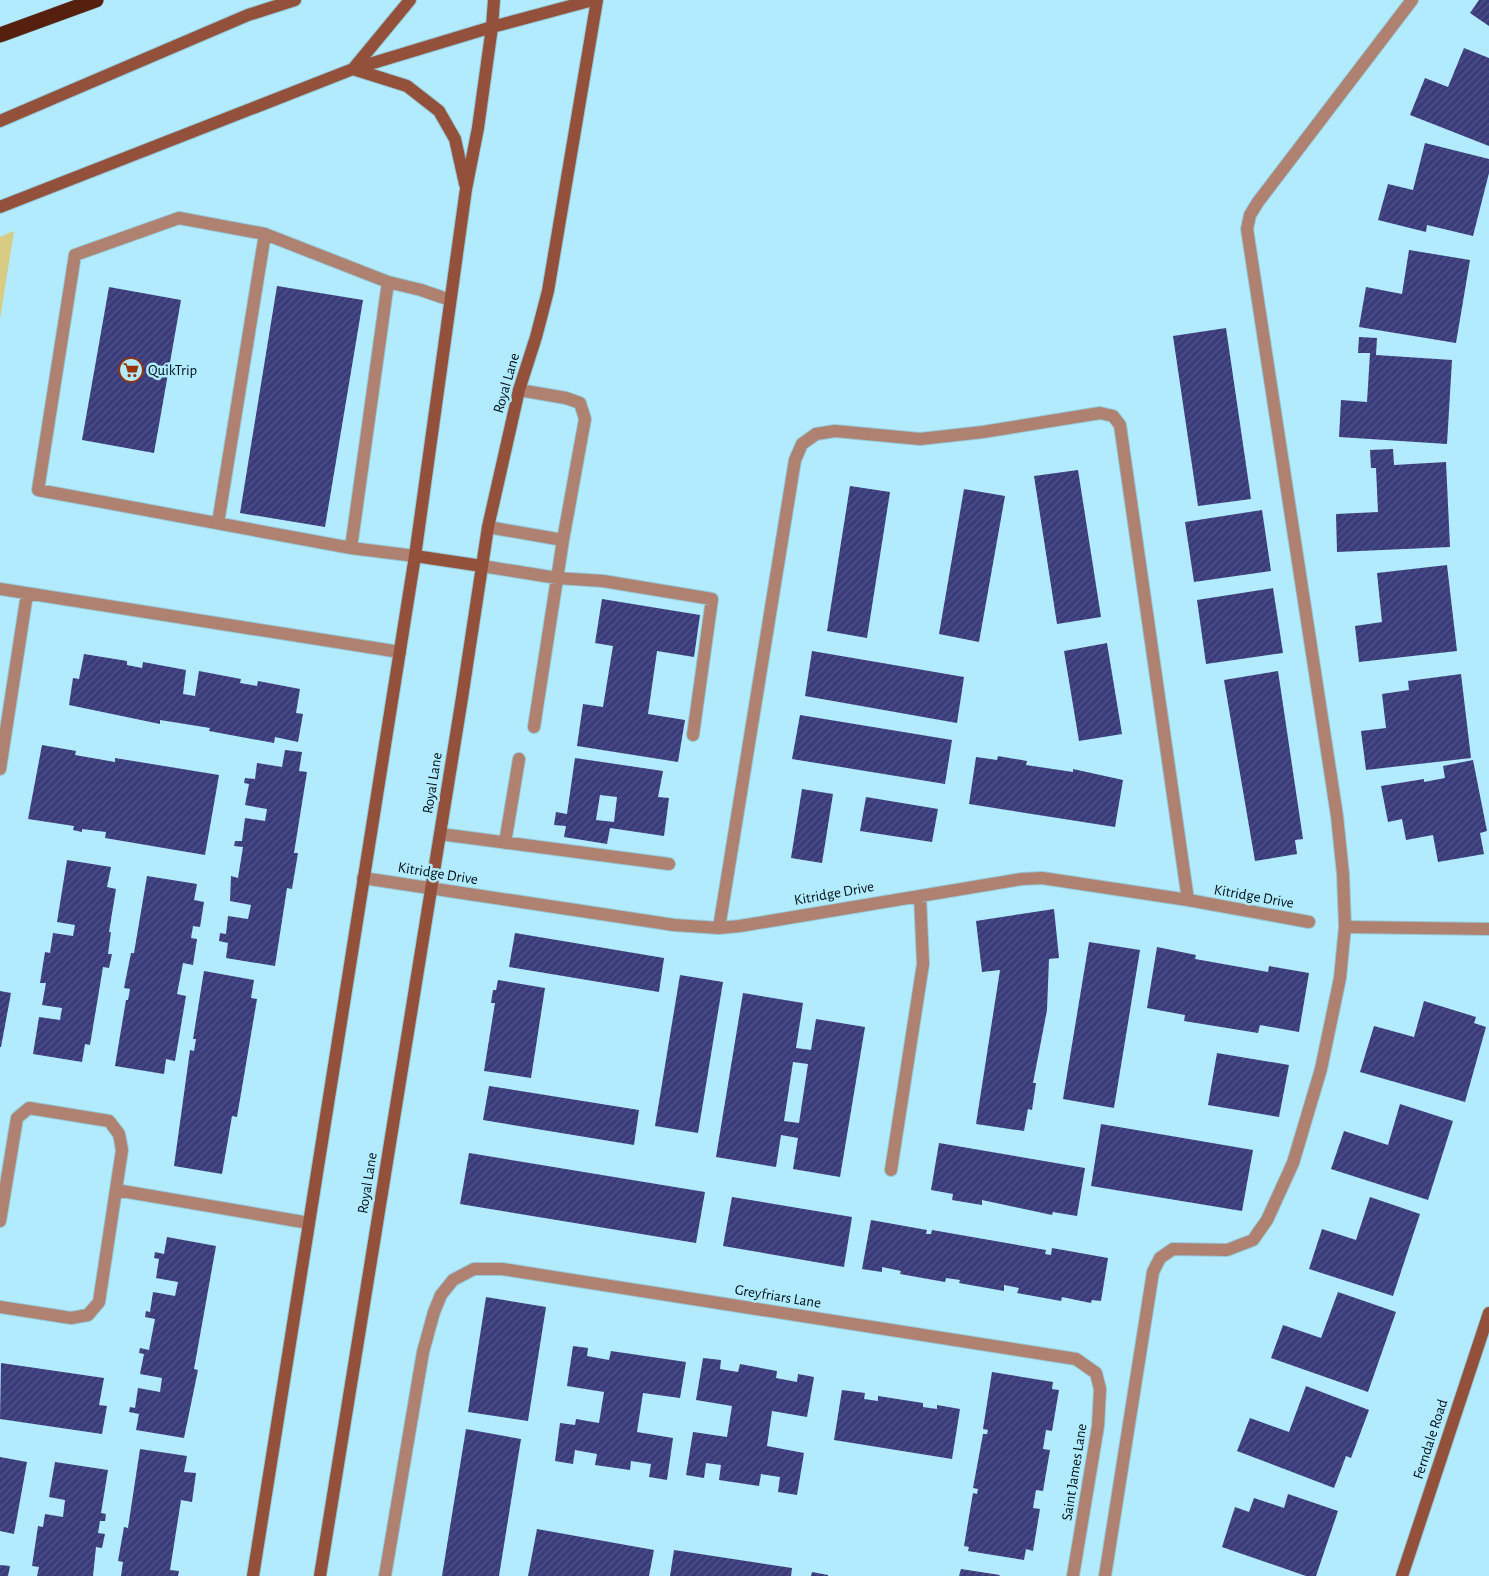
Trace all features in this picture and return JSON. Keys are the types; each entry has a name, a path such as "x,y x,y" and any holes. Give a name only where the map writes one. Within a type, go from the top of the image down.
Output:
{"highway":[{"path":"0,36 96,0"}],"main road":[{"path":"0,121 248,15 295,0"},
{"path":"353,68 410,0"},
{"path":"253,1576 415,556 466,189 478,128 494,0"},
{"path":"0,207 353,68 492,27 593,0"},
{"name":"Royal Lane","path":"320,1576 488,527 519,390 548,292 597,0"},
{"path":"353,68 407,86 439,111 455,139 466,189"},
{"path":"415,556 482,566"},
{"name":"Ferndale Road","path":"1402,1576 1489,1313"}],"street":[{"path":"1105,1576 1152,1272 1160,1258 1173,1249 1227,1250 1254,1240 1267,1220 1293,1163 1320,1069 1340,978 1345,927 1344,874 1338,816 1247,229 1250,214 1258,202 1412,0"},
{"path":"415,556 351,548 38,490 75,255 179,218 265,234 388,282 421,290 450,300"},
{"path":"218,523 265,234"},
{"path":"351,548 388,282"},
{"path":"519,390 566,398 580,403 585,419 563,540 534,727"},
{"path":"719,928 795,460 802,444 816,434 835,431 920,440 983,432 1100,412 1113,416 1120,425 1188,900"},
{"path":"488,527 563,540"},
{"path":"482,566 557,578 603,581 712,599 693,735"},
{"path":"0,589 400,652"},
{"path":"0,769 27,594"},
{"path":"505,843 519,759"},
{"path":"440,834 669,864"},
{"name":"Kitridge Drive","path":"364,878 674,925 719,928 1022,879 1042,878 1188,900 1309,922"},
{"path":"891,1170 923,964 920,896"},
{"path":"1345,927 1489,929"},
{"path":"0,1221 17,1118 30,1108 109,1121 119,1134 122,1150 99,1302 88,1315 71,1318 0,1307"},
{"path":"116,1190 309,1222"},
{"name":"Greyfriars Lane","path":"385,1576 423,1352 434,1312 441,1295 453,1280 474,1269 502,1269 1076,1359 1096,1373"},
{"name":"Saint James Lane","path":"1073,1576 1098,1426 1100,1389 1096,1373"}],"shaded area":[{"path":"14,231 0,319 0,237"}],"building":[{"path":"1479,0 1489,0 1489,26 1470,13"},
{"path":"1464,48 1489,58 1489,146 1410,115 1425,78 1448,87"},
{"path":"1425,143 1489,159 1489,173 1473,236 1427,225 1426,232 1378,220 1388,184 1413,190"},
{"path":"1409,250 1470,260 1456,343 1359,327 1366,287 1402,294"},
{"path":"277,286 363,300 325,527 240,513"},
{"name":"QuikTrip","path":"109,287 181,300 154,453 82,440"},
{"path":"1226,328 1251,499 1198,506 1173,336"},
{"path":"1359,337 1377,338 1376,355 1452,360 1447,444 1339,437 1341,400 1367,402 1370,353 1358,353"},
{"path":"1393,449 1394,465 1446,462 1450,547 1337,552 1336,514 1378,512 1376,468 1371,468 1370,450"},
{"path":"1078,470 1101,617 1057,624 1034,476"},
{"path":"850,486 890,492 867,638 827,631"},
{"path":"964,489 1005,496 979,642 939,634"},
{"path":"1262,510 1271,571 1194,582 1185,522"},
{"path":"1447,565 1457,651 1359,662 1355,626 1382,622 1377,573"},
{"path":"1273,588 1283,653 1206,664 1197,600"},
{"path":"602,599 700,615 694,657 657,651 648,714 685,720 678,762 577,746 583,704 603,707 613,646 595,643"},
{"path":"1107,643 1122,734 1079,741 1064,651"},
{"path":"812,651 964,677 957,723 805,696"},
{"path":"84,654 127,661 127,665 142,668 143,662 186,670 183,694 195,696 199,671 241,679 240,683 257,686 258,681 300,689 296,713 303,714 298,742 275,737 274,743 209,731 210,728 160,720 160,724 69,705 73,678 79,679"},
{"path":"1278,671 1303,839 1295,840 1297,854 1255,861 1224,680"},
{"path":"1461,674 1471,758 1366,770 1361,731 1386,728 1382,694 1409,690 1408,681"},
{"path":"800,715 952,740 945,784 792,759"},
{"path":"42,745 76,751 75,755 115,762 115,758 219,775 205,855 105,838 106,832 82,829 82,832 73,830 74,826 28,819"},
{"path":"285,750 302,752 299,771 307,772 294,853 298,853 292,889 287,888 275,966 226,958 228,943 219,941 220,933 226,934 228,916 248,919 251,905 230,901 231,876 238,878 243,847 234,846 235,841 242,841 245,818 265,821 267,809 245,805 249,784 244,783 245,778 255,779 257,763 282,767"},
{"path":"998,756 1027,761 1026,765 1073,772 1073,769 1123,780 1115,827 969,804 976,757 997,760"},
{"path":"575,758 663,771 658,797 669,798 664,836 610,828 607,844 564,837 566,826 554,825 556,812 567,814","holes":["600,795 617,797 614,822 596,820"]},
{"path":"1473,760 1487,831 1480,833 1484,854 1438,862 1433,835 1406,840 1402,819 1388,822 1381,786 1424,779 1424,782 1445,778 1443,766"},
{"path":"802,789 833,794 822,863 791,858"},
{"path":"866,797 938,809 932,842 860,831"},
{"path":"67,860 111,867 107,887 116,889 109,932 111,932 108,954 112,954 109,968 103,967 90,1045 85,1044 82,1062 33,1054 39,1017 60,1020 62,1008 42,1005 46,983 40,983 45,952 50,953 53,933 73,936 75,925 57,922"},
{"path":"147,876 197,884 194,900 204,902 200,927 193,926 191,938 197,939 193,965 183,963 177,994 186,996 175,1061 166,1059 164,1074 115,1066 126,1000 128,1000 130,989 124,988 131,953 134,953"},
{"path":"1054,909 1059,958 1049,959 1047,1010 1033,1083 1036,1083 1032,1110 1028,1109 1024,1131 976,1124 1000,970 982,972 976,921"},
{"path":"515,933 664,958 659,992 509,967"},
{"path":"1089,942 1140,950 1114,1108 1063,1099"},
{"path":"1157,947 1196,955 1195,959 1268,972 1269,966 1309,973 1299,1032 1260,1025 1258,1033 1184,1021 1185,1015 1147,1008"},
{"path":"204,971 254,980 251,998 257,999 237,1117 232,1116 222,1174 174,1166 190,1050 194,1051 196,1039 193,1039"},
{"path":"680,975 723,982 698,1133 655,1126"},
{"path":"498,980 545,988 531,1078 484,1071 495,1003 491,1003 493,990 496,990"},
{"path":"0,991 11,993 1,1047 0,1047"},
{"path":"743,993 803,1003 796,1048 811,1050 816,1019 865,1027 840,1177 793,1169 798,1138 781,1135 776,1167 716,1157","holes":["793,1062 808,1064 799,1123 784,1121"]},
{"path":"1424,1001 1476,1017 1474,1023 1486,1027 1465,1102 1360,1072 1374,1026 1414,1037"},
{"path":"1217,1053 1289,1065 1279,1117 1208,1105"},
{"path":"489,1086 639,1110 634,1145 483,1120"},
{"path":"1400,1104 1453,1121 1428,1200 1331,1169 1344,1131 1388,1145"},
{"path":"1101,1124 1253,1150 1242,1211 1091,1186"},
{"path":"939,1143 1085,1168 1077,1216 1053,1212 1052,1215 982,1200 982,1205 952,1200 953,1194 931,1190"},
{"path":"469,1153 705,1192 696,1243 460,1204"},
{"path":"732,1197 852,1217 844,1267 723,1246"},
{"path":"1370,1197 1420,1214 1393,1296 1309,1269 1322,1229 1356,1240"},
{"path":"871,1220 927,1230 926,1234 931,1234 932,1230 1046,1250 1045,1254 1051,1255 1052,1248 1108,1258 1101,1301 1092,1300 1091,1303 1062,1297 1061,1301 1017,1293 1019,1288 1004,1285 1004,1291 959,1283 960,1280 946,1278 945,1282 900,1274 901,1271 882,1267 882,1272 862,1269"},
{"path":"167,1237 216,1246 194,1369 198,1370 184,1438 136,1430 139,1414 129,1412 130,1407 135,1408 138,1388 160,1392 162,1378 140,1374 144,1354 139,1353 140,1348 149,1350 155,1319 145,1317 146,1311 150,1312 153,1292 175,1296 178,1282 156,1278 159,1259 154,1258 155,1252 164,1254"},
{"path":"1338,1292 1396,1312 1368,1392 1271,1358 1283,1325 1321,1338"},
{"path":"486,1297 546,1307 528,1421 468,1412"},
{"path":"573,1346 588,1348 587,1356 609,1360 611,1351 686,1362 680,1398 643,1393 637,1432 673,1438 667,1480 649,1477 651,1464 631,1461 630,1470 595,1465 597,1454 575,1450 573,1464 555,1461 560,1423 575,1425 576,1419 599,1423 604,1392 567,1386"},
{"path":"703,1358 721,1360 720,1369 738,1372 740,1364 777,1371 776,1378 797,1382 798,1374 814,1377 807,1417 772,1411 767,1446 804,1453 797,1495 778,1492 780,1477 761,1474 759,1486 719,1480 721,1465 706,1463 704,1478 686,1475 693,1432 727,1437 732,1406 696,1400"},
{"path":"1,1363 104,1378 99,1405 107,1406 102,1434 0,1419"},
{"path":"992,1372 1053,1382 1052,1389 1059,1390 1052,1431 1046,1430 1043,1449 1050,1450 1043,1491 1036,1490 1033,1508 1040,1509 1033,1551 1026,1549 1024,1560 968,1551 969,1547 964,1546 973,1493 977,1494 978,1489 973,1488 983,1434 987,1434 988,1430 983,1429"},
{"path":"1306,1386 1369,1410 1351,1458 1346,1456 1334,1488 1237,1451 1250,1418 1289,1432"},
{"path":"842,1390 865,1393 864,1399 878,1401 878,1396 923,1403 923,1407 937,1409 937,1405 960,1409 952,1459 834,1440"},
{"path":"466,1429 521,1439 499,1576 442,1576"},
{"path":"140,1449 187,1456 184,1472 196,1473 192,1502 181,1500 170,1570 179,1571 178,1576 121,1576 123,1562 118,1561 124,1527 128,1528"},
{"path":"0,1457 27,1462 14,1534 0,1531"},
{"path":"55,1462 108,1470 101,1513 106,1514 105,1521 100,1521 98,1533 105,1534 102,1548 96,1547 93,1576 37,1576 39,1567 32,1566 38,1526 43,1527 45,1514 63,1517 65,1500 49,1497"},
{"path":"1288,1494 1338,1511 1316,1576 1306,1576 1222,1547 1235,1507 1249,1512 1254,1498 1284,1508"},
{"path":"537,1529 654,1550 649,1576 528,1576"},
{"path":"674,1550 792,1568 791,1576 670,1576"},
{"path":"0,1565 10,1566 8,1576 0,1576"},
{"path":"961,1569 1000,1575 959,1576"},
{"path":"812,1572 828,1575 828,1576 811,1576"}],"place":[{"name":"QuikTrip","path":"131,370"}]}
